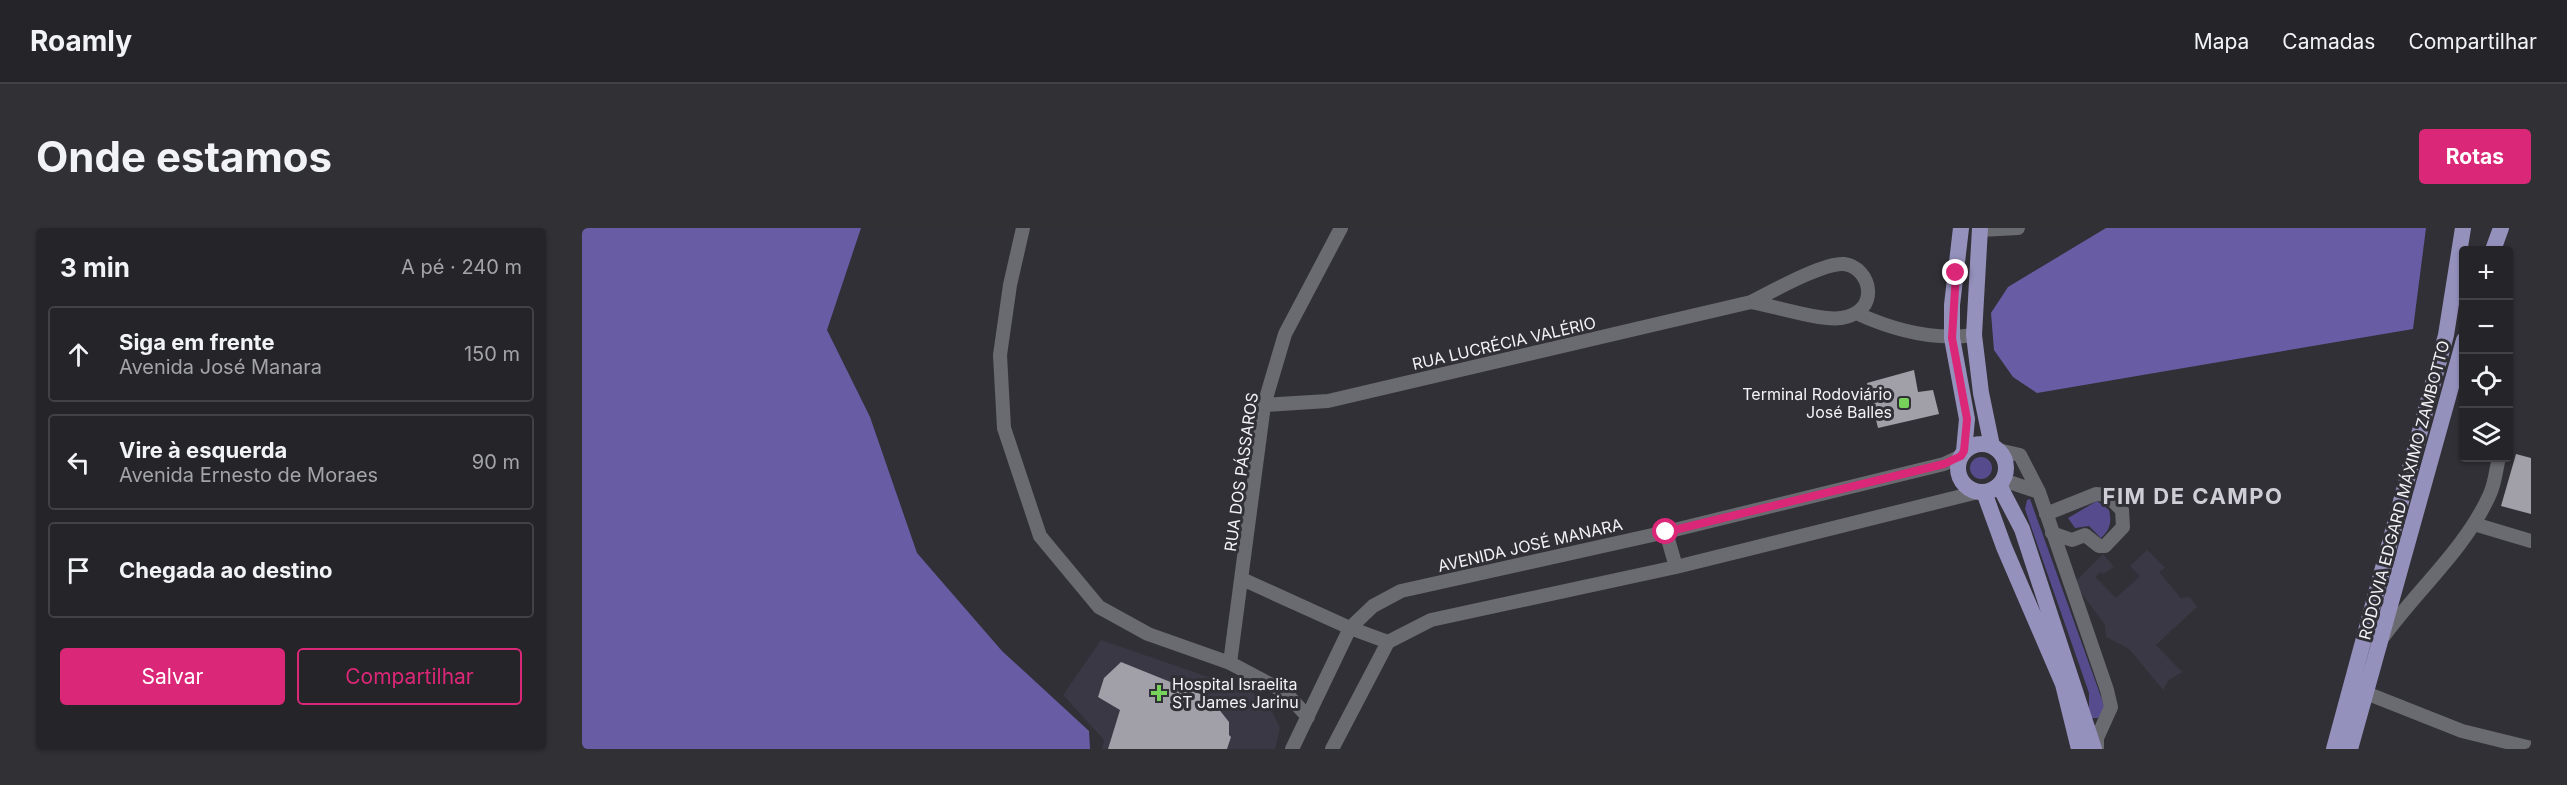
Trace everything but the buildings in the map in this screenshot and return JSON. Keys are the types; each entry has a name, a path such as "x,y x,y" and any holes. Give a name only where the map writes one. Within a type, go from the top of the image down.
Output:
{"main road":[{"path":"1961,228 1952,305 1952,338 1967,419 1959,476 1966,486 1991,487"},
{"name":"RODOVIA EDGARD MÁXIMO ZAMBOTTO","path":"2334,749 2446,335 2463,228"},
{"path":"2494,246 2501,228"},
{"path":"1980,229 1974,335 1981,393 1995,448 2005,461 1991,487 2004,547 2063,684 2079,749"},
{"name":"RODOVIA EDGARD MÁXIMO ZAMBOTTO","path":"2350,749 2459,354"},
{"path":"1963,454 1977,444 1995,448"},
{"path":"1991,487 2022,529 2095,749"}],"street":[{"path":"1023,228 1010,285 1000,355 1004,428 1040,536 1099,607 1148,634 1230,663 1285,692 1308,717"},
{"name":"RUA DOS PÁSSAROS","path":"1230,663 1264,405 1286,334 1341,228"},
{"path":"1980,229 2018,228"},
{"path":"2501,228 2502,246"},
{"name":"RUA LUCRÉCIA VALÉRIO","path":"1264,405 1328,401 1751,302 1807,274 1843,264 1855,268 1866,284 1868,301 1865,308 1840,318 1751,302"},
{"path":"1856,313 1880,324 1933,336 1952,338 1974,335"},
{"path":"1995,448 2020,455 2039,492 2107,690 2111,707 2097,738 2095,749"},
{"name":"AVENIDA JOSÉ MANARA","path":"1292,749 1350,628 1373,606 1401,591 1666,532 1944,464 1963,454"},
{"path":"2382,638 2474,524 2491,492 2498,462"},
{"path":"1337,748 1388,642 1431,620 1676,567 1991,487 2039,492"},
{"path":"2046,514 2096,494 2107,495 2122,510 2123,527 2104,546 2100,546 2085,535 2072,540 2052,533"},
{"path":"2474,524 2531,541"},
{"path":"1666,532 1676,567"},
{"path":"1242,579 1350,628 1388,642"},
{"path":"2366,693 2462,731 2531,748"}],"shaded area":[{"path":"582,228 861,228 827,330 870,417 917,553 1002,651 1089,731 1090,749 582,749"},
{"path":"2106,228 2426,228 2413,329 2037,393 2013,377 1994,350 1991,313 2008,287"},
{"path":"1981,457 1989,460 1992,468 1989,476 1981,479 1973,476 1970,468 1973,460"},
{"path":"2030,499 2105,708 2098,718 2089,718 2089,693 2025,509 2027,500"},
{"path":"2097,501 2109,510 2110,514 2108,529 2101,538 2089,526 2075,528 2068,518"},
{"path":"2147,550 2165,568 2159,572 2181,598 2190,597 2197,607 2156,645 2182,672 2169,680 2163,690 2129,649 2106,637 2105,625 2074,583 2103,554 2114,567 2095,577 2116,598 2140,576 2130,566"},
{"name":"Hospital Israelita ST James Jarinu","path":"1101,640 1252,692 1268,704 1280,728 1275,749 1102,749 1104,740 1063,695"}],"place":[{"name":"Terminal Rodoviário José Balles","path":"1904,403"},
{"name":"Hospital Israelita ST James Jarinu","path":"1159,693"}],"district":[{"name":"FIM DE CAMPO","path":"2193,496"}],"route":[{"path":"1666,532 1944,464 1961,456 1964,451 1967,419 1952,338 1952,305 1956,273"}]}
